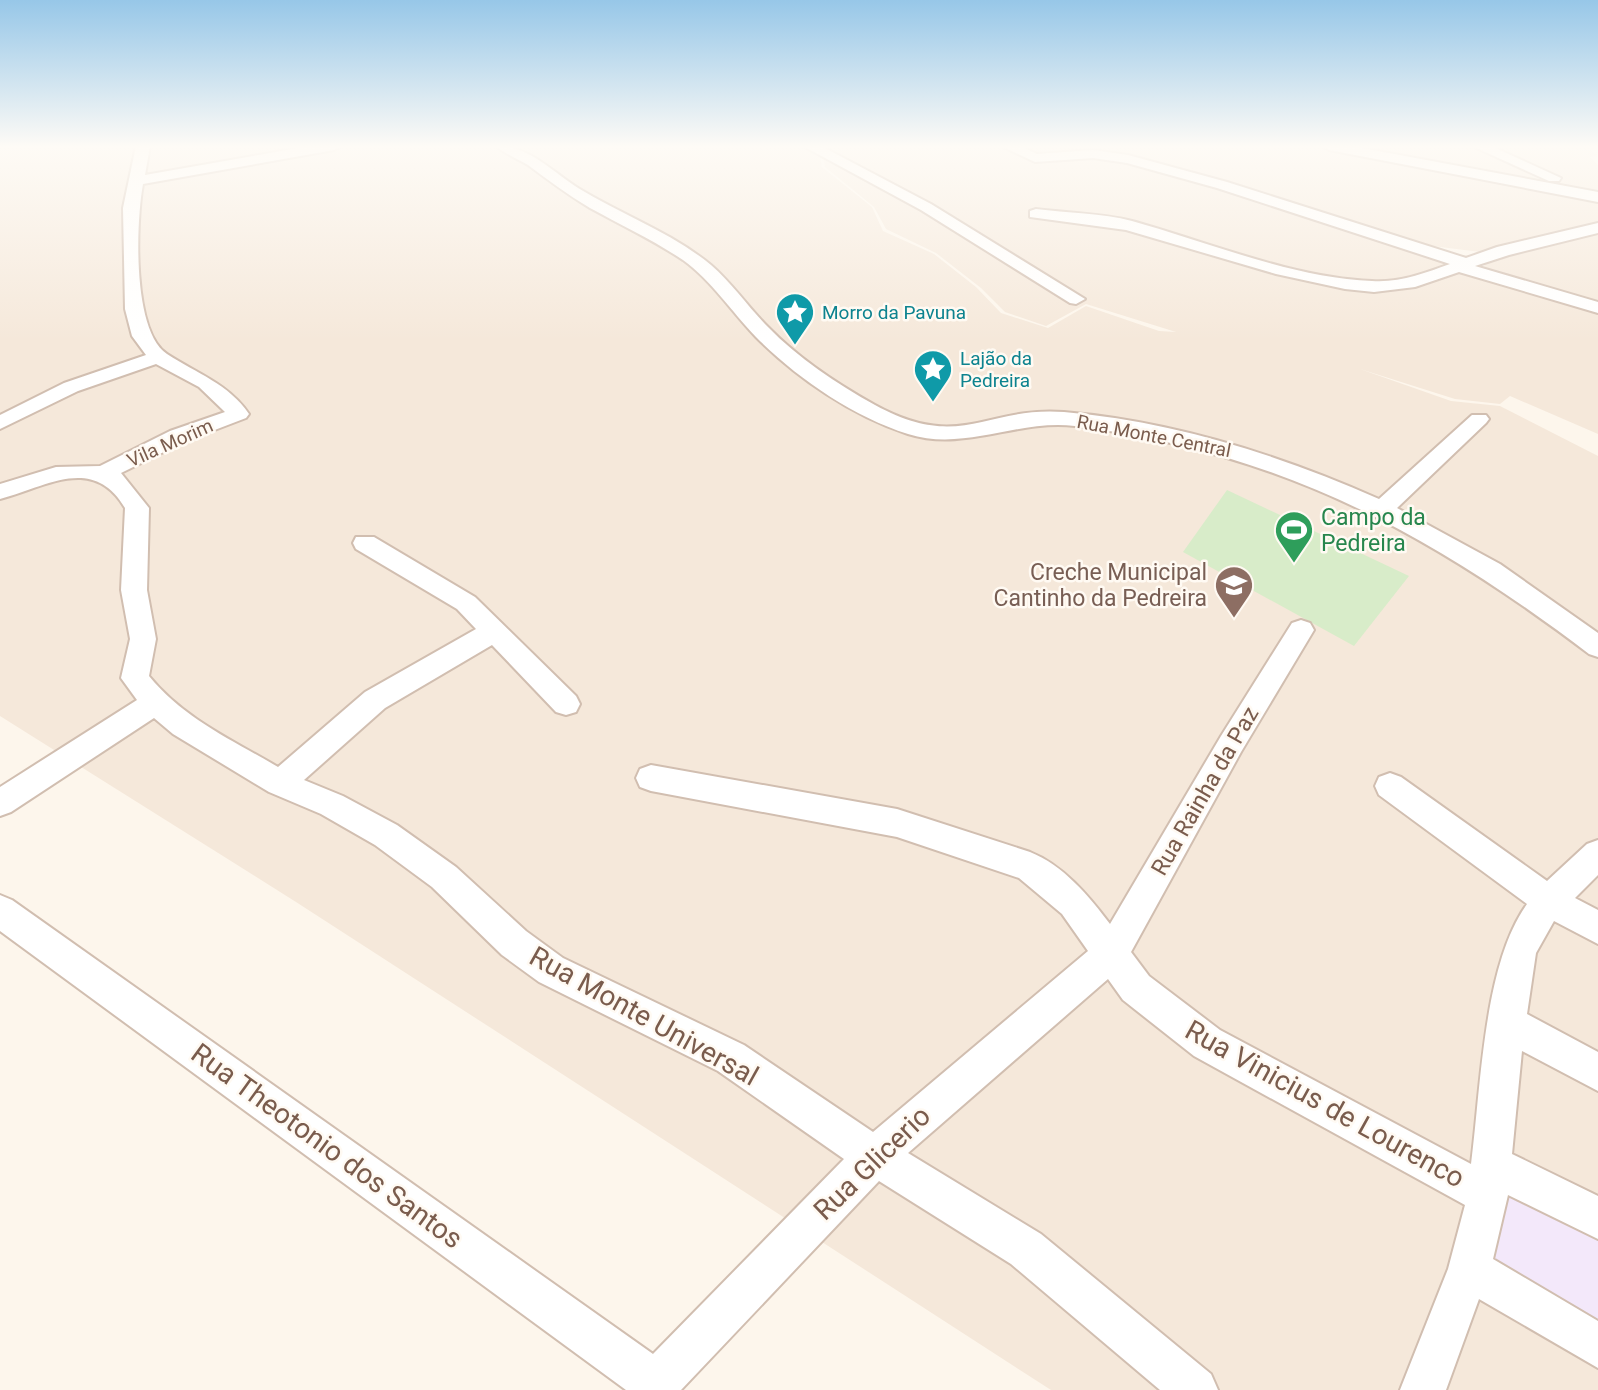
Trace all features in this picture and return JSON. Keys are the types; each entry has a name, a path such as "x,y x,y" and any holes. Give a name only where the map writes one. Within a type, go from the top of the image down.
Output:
{"street":[{"path":"0,423 71,387 158,357 141,336 134,309 131,211"},
{"name":"Rua Monte Central","path":"610,211 702,267 725,287 765,335 787,354 865,407 908,427 948,434 1054,418 1131,428 1224,448 1310,479 1381,510 1490,569 1598,647"},
{"path":"932,211 1076,299"},
{"path":"1300,211 1598,308"},
{"path":"1036,214 1103,221 1152,231 1282,270 1345,285 1400,286 1503,251 1598,228"},
{"name":"Vila Morim","path":"102,474 178,436 239,414 206,383 158,357"},
{"path":"1381,510 1479,419"},
{"path":"0,492 60,473 102,474"},
{"name":"Rua Monte Universal","path":"102,474 114,479 137,508 134,590 143,639 135,678 155,703 183,726 280,783 332,805 386,835 453,885 514,943 551,970 731,1058 818,1120 1026,1249 1195,1390"},
{"path":"365,544 419,572 466,603 566,704"},
{"name":"Rua Rainha da Paz","path":"1111,954 1231,744 1301,630"},
{"path":"280,783 375,700 495,631"},
{"path":"0,803 155,703"},
{"name":"Rua Vinicius de Lourenco","path":"651,778 897,823 1030,867 1074,903 1136,988 1207,1043 1490,1180 1598,1218"},
{"path":"1390,786 1549,901 1598,928"},
{"path":"1423,1390 1469,1269 1490,1180 1507,1023 1519,953 1530,928 1549,901 1598,854"},
{"name":"Rua Theotonio dos Santos","path":"0,911 652,1386"},
{"name":"Rua Glicerio","path":"652,1386 876,1155 1111,954"},
{"path":"1507,1023 1598,1072"},
{"path":"1469,1269 1598,1346"}],"shaded area":[{"path":"0,211 874,211 883,231 934,254 976,287 1001,313 1048,328 1086,306 1159,331 1176,332 1086,304 1046,326 1005,312 981,288 936,253 886,229 876,211 1291,211 1452,265 1513,289 1598,314 1598,434 1510,396 1500,404 1455,399 1360,369 1451,401 1500,406 1598,456 1598,1390 1051,1390 296,902 0,716"},
{"path":"1294,211 1598,211 1598,306 1478,272 1496,254 1393,241"},
{"path":"1498,1179 1598,1233 1598,1337 1490,1278"}],"green space":[{"name":"Campo da Pedreira","path":"1227,490 1409,576 1354,646 1183,552"}],"place":[{"name":"Morro da Pavuna","path":"795,346"},
{"name":"Lajão da Pedreira","path":"933,403"},
{"name":"Campo da Pedreira","path":"1294,564"},
{"name":"Creche Municipal Cantinho da Pedreira","path":"1234,619"}]}
